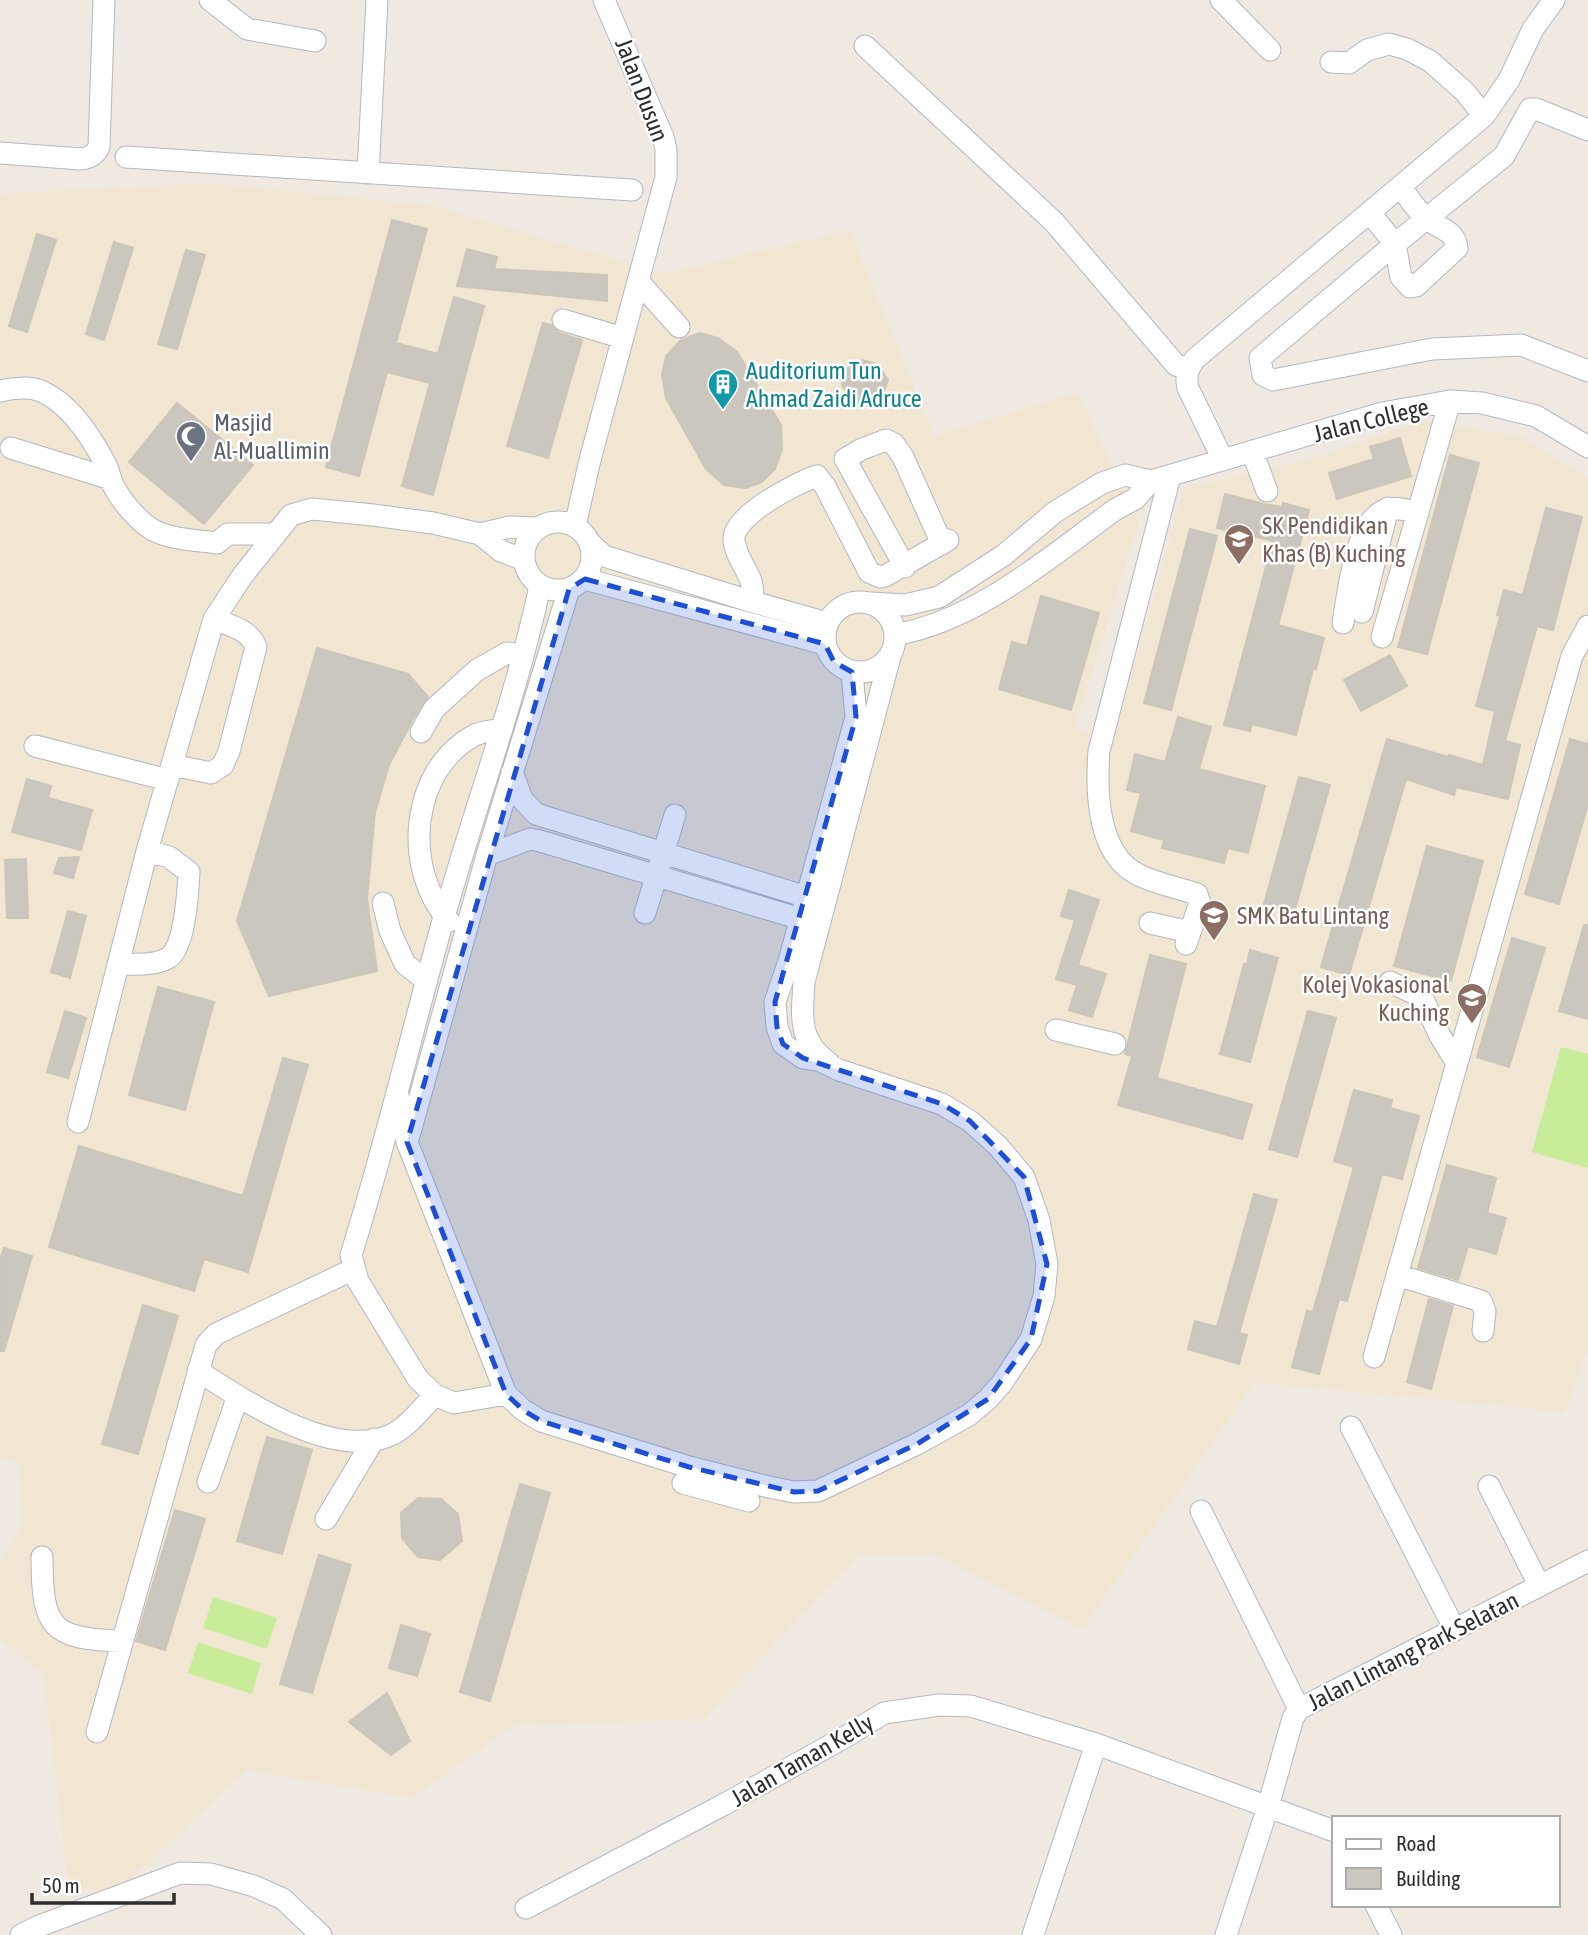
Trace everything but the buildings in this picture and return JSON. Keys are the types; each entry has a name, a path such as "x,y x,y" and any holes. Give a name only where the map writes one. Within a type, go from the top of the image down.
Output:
{"street":[{"path":"0,153 81,159 96,152 99,147 104,0"},
{"path":"210,0 247,29 315,41"},
{"path":"368,173 377,0"},
{"name":"Jalan Dusun","path":"590,460 666,177 663,136 604,0"},
{"path":"1221,0 1270,50"},
{"path":"1223,460 1188,388 1188,369 1195,359 1484,116 1508,80 1533,29 1554,0"},
{"path":"1331,62 1349,63 1367,51 1389,44 1407,49 1430,61 1465,92 1484,116"},
{"path":"865,46 1054,222 1176,365 1188,369"},
{"path":"1588,130 1530,109 1504,156 1260,358 1263,375 1273,380 1432,349 1521,345 1588,372"},
{"path":"126,157 632,190"},
{"path":"1370,213 1395,244 1401,277 1410,287 1416,286 1457,248 1456,239 1448,231 1426,219 1401,187"},
{"path":"640,273 679,327"},
{"path":"563,320 623,338"},
{"path":"0,391 13,388 41,390 61,404 83,428 107,467 114,486 137,516 154,530 180,538 217,543 228,534 276,534"},
{"path":"1382,637 1450,401"},
{"name":"Jalan College","path":"1160,479 1382,413 1450,401 1482,403 1536,416 1588,447"},
{"path":"753,602 752,583 734,543 734,531 742,520 786,490 862,449 886,440 894,444 903,457 945,542 886,576 880,577 869,572 817,475"},
{"path":"11,448 111,479"},
{"path":"1252,451 1267,491"},
{"path":"845,459 905,566"},
{"path":"590,460 569,499 530,537 525,548 527,570 540,586 559,591 577,584 825,644"},
{"path":"575,526 590,460"},
{"path":"1125,475 1160,479 980,605 893,644 879,667 852,672 834,662 825,644 827,623 834,611 845,604 858,601 905,605 939,597 1004,555 1055,512 1102,483 1125,475"},
{"path":"1150,923 1188,938 1200,903 1197,894 1138,875 1119,859 1099,810 1097,778 1099,751 1160,479"},
{"path":"1343,623 1351,576 1368,522 1388,508 1417,512"},
{"path":"1362,612 1388,508"},
{"path":"78,1122 147,851 215,619 243,575 291,515 312,509 421,522 480,534 510,527 567,523 575,526 587,537 592,562 577,584 512,772 407,1142"},
{"path":"480,534 501,551 524,560"},
{"path":"590,544 604,556 827,623"},
{"path":"506,1394 454,1403 435,1395 418,1379 358,1281 351,1255 398,1095 444,916 502,729 540,586"},
{"path":"839,1070 821,1057 809,1043 802,1024 804,982 893,644 888,615 871,603"},
{"path":"36,746 170,772 211,773 223,765 256,647 253,638 215,619"},
{"path":"1374,1357 1572,656 1588,626"},
{"path":"421,732 434,709 477,670 507,653 523,655"},
{"path":"398,1095 407,1142 506,1394 523,1410 541,1421 689,1467 794,1492 818,1490 905,1450 969,1415 988,1399 1031,1339 1044,1296 1047,1264 1039,1220 1024,1177 998,1146 979,1129 942,1104 839,1070 818,1060 803,1058 783,1044 777,1027 775,1002 801,919 856,718 852,672"},
{"path":"467,928 453,925 444,916 430,891 421,862 419,826 423,802 433,774 459,746 478,734 502,729"},
{"path":"512,772 522,799 536,814 807,897"},
{"path":"645,913 676,815"},
{"path":"487,855 530,839 801,919"},
{"path":"118,964 151,963 167,959 174,953 183,925 189,872 169,857 147,851"},
{"path":"383,903 390,931 405,964 427,981"},
{"path":"1390,982 1422,997 1440,1037 1457,1063"},
{"path":"1056,1030 1115,1044"},
{"path":"97,1732 206,1345 216,1334 354,1269"},
{"path":"1397,1275 1481,1301 1485,1311 1483,1331"},
{"path":"198,1371 269,1415 303,1430 346,1441 394,1434 435,1395"},
{"path":"208,1482 238,1396"},
{"path":"1351,1427 1455,1630"},
{"path":"326,1519 374,1439"},
{"path":"683,1483 749,1501"},
{"path":"1489,1486 1539,1585"},
{"path":"1201,1511 1299,1709"},
{"path":"43,1557 46,1612 56,1625 67,1635 87,1640 122,1641"},
{"name":"Jalan Lintang Park Selatan","path":"1226,1935 1268,1807 1293,1718 1299,1709 1588,1561"},
{"name":"Jalan Taman Kelly","path":"526,1908 723,1805 884,1713 939,1705 971,1706 1096,1744 1332,1830"},
{"path":"1033,1935 1096,1744"},
{"path":"21,1935 180,1873 211,1874 254,1886 283,1899 321,1935"},
{"path":"1377,1907 1391,1935"}],"highlighted area":[{"path":"585,579 825,644 834,662 852,672 856,717 775,1002 777,1027 783,1044 803,1058 942,1104 970,1121 1024,1177 1047,1264 1031,1339 988,1399 917,1444 818,1491 794,1492 689,1467 541,1421 523,1410 506,1394 407,1142 569,589"}],"shaded area":[{"path":"206,183 434,206 665,274 850,230 934,436 1078,393 1139,521 1075,728 1114,738 1184,489 1315,458 1421,421 1523,437 1588,478 1588,1350 1564,1412 1255,1382 1082,1629 933,1554 860,1554 704,1719 515,1725 412,1798 247,1770 112,1896 68,1884 44,1674 0,1639 0,1564 22,1525 20,1462 0,1457 0,194"}],"green space":[{"path":"1561,1047 1588,1054 1588,1168 1532,1152"},
{"path":"213,1597 277,1618 267,1649 203,1628"},
{"path":"198,1642 261,1663 252,1694 188,1673"}],"place":[{"name":"Auditorium Tun Ahmad Zaidi Adruce","path":"723,411"},
{"name":"Masjid Al-Muallimin","path":"191,463"},
{"name":"SK Pendidikan Khas (B) Kuching","path":"1239,566"},
{"name":"SMK Batu Lintang","path":"1214,942"},
{"name":"Kolej Vokasional Kuching","path":"1472,1025"}]}
